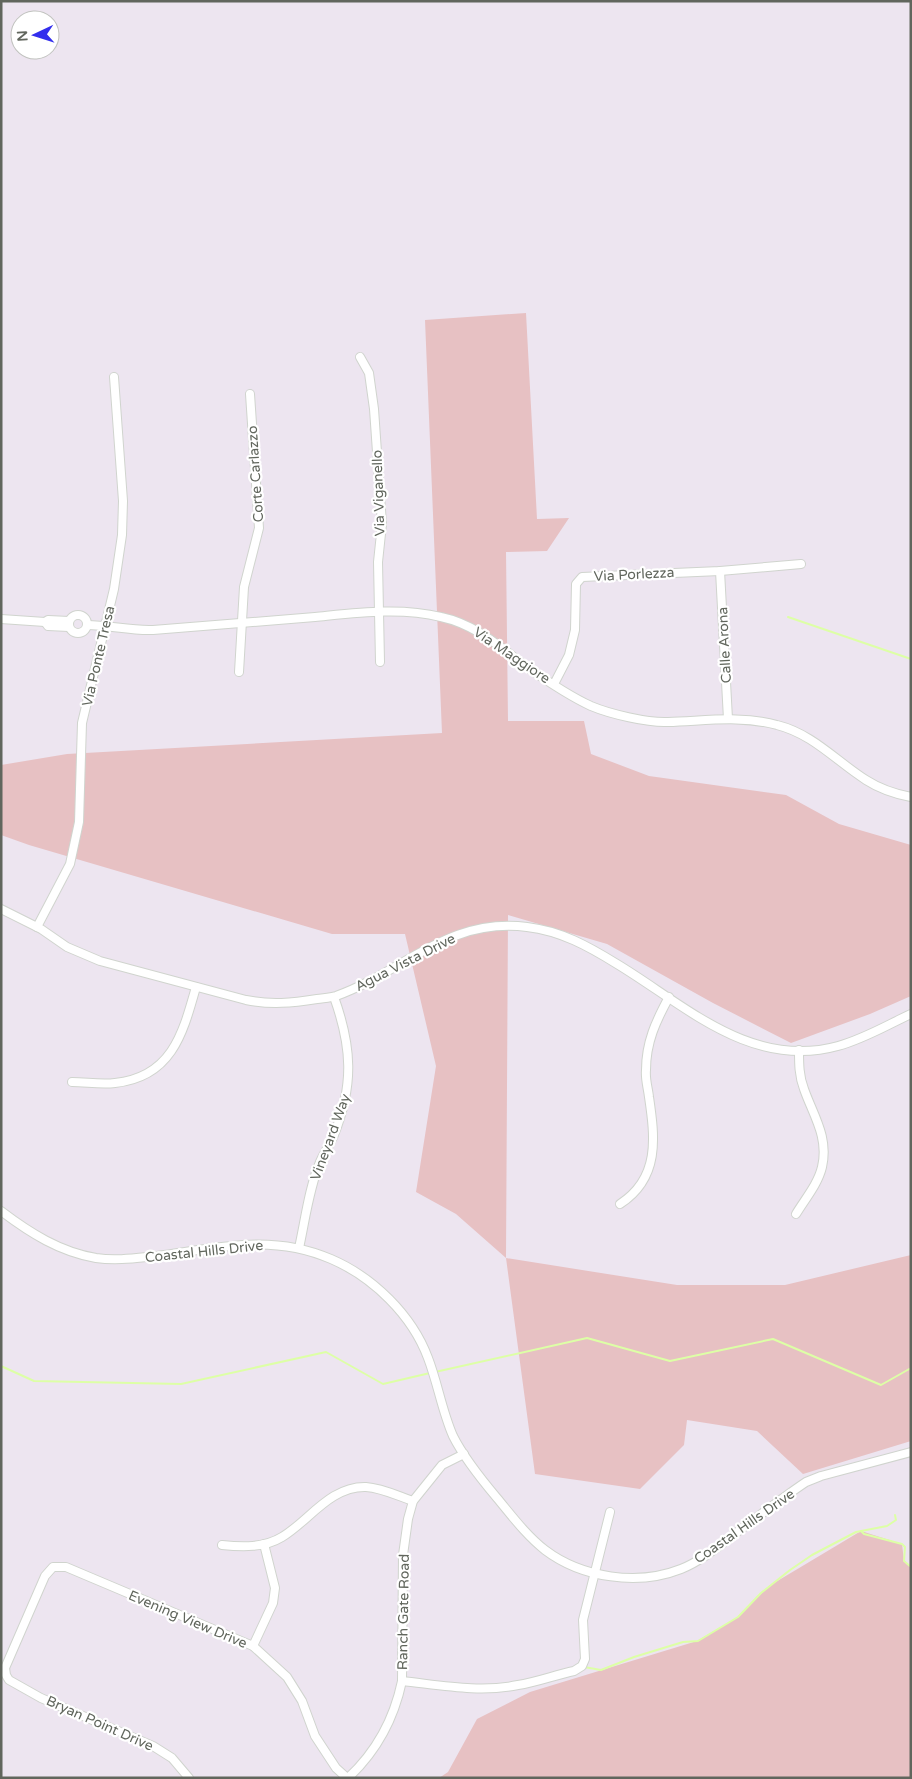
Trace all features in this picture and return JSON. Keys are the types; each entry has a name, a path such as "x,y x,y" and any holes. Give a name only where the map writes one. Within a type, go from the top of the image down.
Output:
{"street":[{"name":"Via Viganello","path":"360,357 369,374 380,493 382,524 378,562 380,662"},
{"name":"Via Ponte Tresa","path":"37,927 70,864 79,822 82,723 117,571 123,512 114,377"},
{"name":"Corte Carlazzo","path":"239,672 244,587 259,528 250,394"},
{"name":"Via Porlezza","path":"554,684 569,655 575,630 576,584 582,577 720,571 801,564"},
{"name":"Calle Arona","path":"720,571 728,719"},
{"name":"Via Maggiore","path":"87,624 150,630 378,611 430,615 460,622 486,636 554,684 592,706 635,718 666,722 728,719 761,721 780,726 802,734 873,784 891,792 911,797"},
{"path":"75,615 86,619 87,624 83,632 78,634 72,632 69,624 75,615"},
{"path":"1,619 45,622 48,620 69,624"},
{"name":"Agua Vista Drive","path":"1,909 37,927 67,947 100,961 246,1000 266,1003 296,1003 334,997 360,986 440,941 475,930 505,926 535,928 569,937 593,949 716,1027 738,1038 768,1047 822,1050 841,1045 911,1014"},
{"path":"72,1082 116,1083 139,1077 154,1069 166,1058 181,1037 196,987"},
{"name":"Vineyard Way","path":"299,1248 320,1162 336,1129 349,1085 346,1041 334,997"},
{"path":"620,1204 638,1189 651,1163 654,1141 646,1060 654,1025 669,997"},
{"path":"796,1214 818,1178 822,1167 824,1149 820,1125 801,1080 799,1050"},
{"name":"Coastal Hills Drive","path":"1,1211 30,1232 50,1243 76,1253 97,1258 131,1259 252,1243 274,1244 299,1248 334,1260 358,1274 385,1295 405,1318 421,1341 428,1357 448,1422 464,1454 528,1535 547,1552 568,1564 594,1573 613,1577 642,1578 683,1568 716,1549 806,1482 821,1476 911,1452"},
{"name":"Ranch Gate Road","path":"348,1778 366,1760 381,1738 394,1713 402,1681 403,1555 405,1528 414,1501 442,1465 464,1454"},
{"path":"222,1546 240,1547 264,1544 281,1538 337,1493 365,1487 414,1501"},
{"path":"402,1681 464,1688 517,1686 574,1671 582,1666 585,1659 583,1620 610,1512"},
{"path":"253,1646 273,1603 275,1588 264,1544"},
{"name":"Evening View Drive","path":"6,1675 5,1668 45,1576 53,1566 66,1567 253,1646 287,1677 302,1701 315,1736 336,1768 348,1778"},
{"name":"Bryan Point Drive","path":"6,1675 9,1680 41,1698 153,1746 172,1758 190,1778"}],"shaded area":[{"path":"526,313 537,519 569,518 547,551 506,552 508,721 584,721 591,754 649,776 786,795 839,824 911,845 911,996 870,1014 791,1043 713,1003 607,944 508,915 506,1258 456,1214 416,1192 436,1066 405,934 332,934 29,845 1,835 1,765 67,754 442,733 425,320"},
{"path":"911,1255 911,1441 803,1474 757,1431 687,1420 684,1445 640,1489 535,1474 506,1258 677,1285 785,1285"},
{"path":"861,1531 902,1544 904,1561 911,1567 911,1778 439,1778 448,1772 477,1719 530,1692 697,1641 738,1617 769,1586"}],"waterway":[{"path":"788,617 911,659"},
{"path":"435,1372 587,1338 670,1361 773,1339 881,1385 911,1368"},
{"path":"1,1366 34,1381 181,1384 326,1352 383,1384 430,1373"},
{"path":"584,1667 601,1670 634,1657 683,1642 698,1641 738,1617 761,1593 812,1555 856,1532 887,1526 896,1520 895,1515"},
{"path":"861,1531 864,1534 902,1544 905,1547 904,1561 911,1567"}]}
